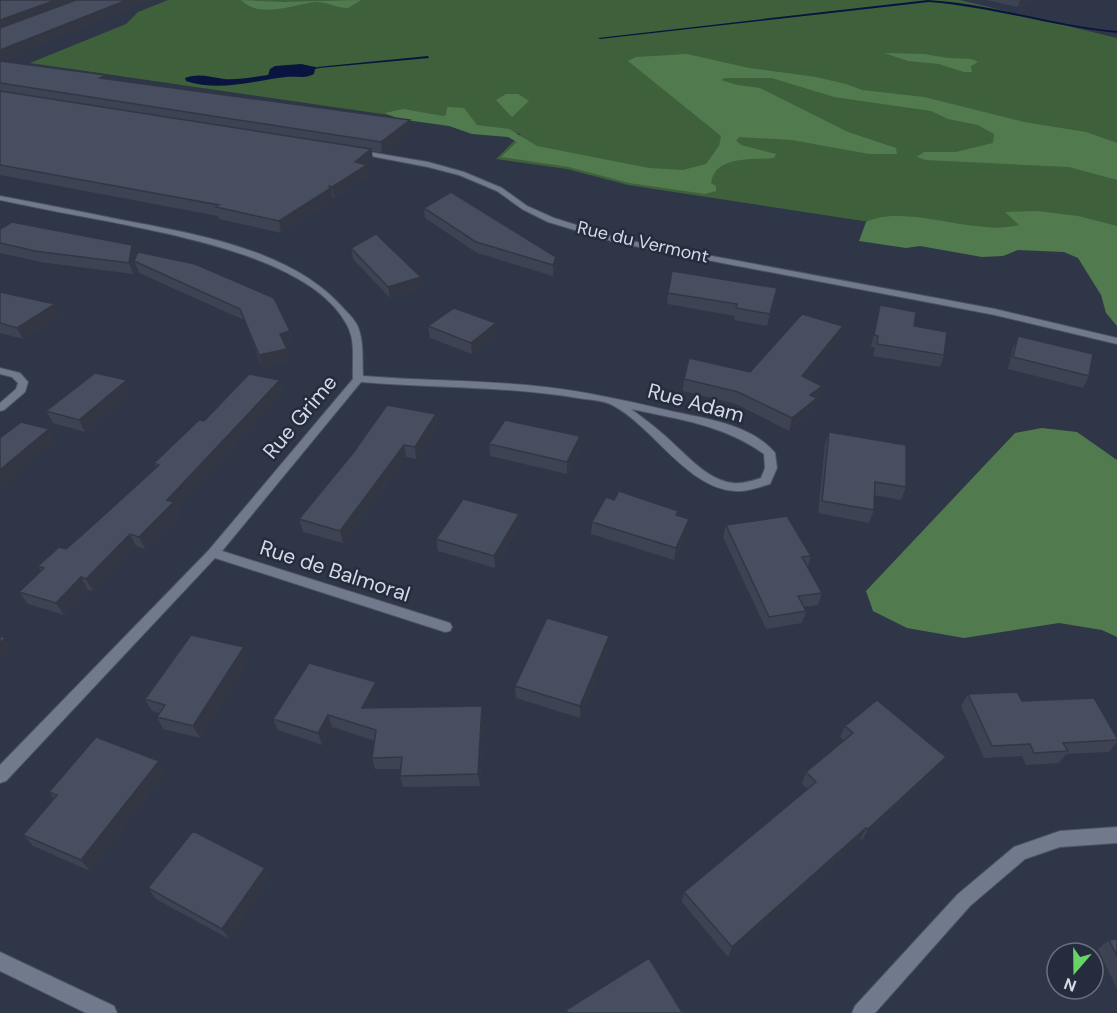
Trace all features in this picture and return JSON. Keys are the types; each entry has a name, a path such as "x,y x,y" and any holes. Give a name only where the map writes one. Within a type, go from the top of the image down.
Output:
{"street":[{"name":"Rue du Vermont","path":"346,151 427,164 474,178 498,188 530,211 578,230 621,241 995,312 1117,341"},
{"name":"Rue Grime","path":"0,198 197,238 248,253 291,271 328,296 352,322 356,340 358,379 213,553 0,776"},
{"path":"0,371 16,375 23,382 21,390 0,408"},
{"name":"Rue Adam","path":"358,379 543,390 616,402 734,429 769,453 771,468 766,481 751,486 732,487 713,481 689,464 616,402"},
{"name":"Rue de Balmoral","path":"213,553 445,627"},
{"path":"862,1013 964,900 1020,853 1060,839 1117,835"},
{"path":"0,961 107,1013"}],"green space":[{"path":"168,0 960,0 1117,38 1117,260 628,185 567,169 496,159 521,134 30,63 126,24 138,12"},
{"path":"241,0 282,2 361,0 348,8 315,2 267,10 249,6"},
{"path":"884,53 924,54 971,59 978,62 971,66 972,72 964,72 939,64 908,61"},
{"path":"687,54 749,68 816,77 862,90 924,97 1024,122 1086,132 1117,143 1117,180 1069,167 926,160 917,157 924,152 956,152 993,143 994,134 978,125 948,119 931,111 834,97 772,78 725,78 721,80 760,88 848,132 896,148 897,154 869,154 792,140 740,137 736,140 741,145 776,154 774,158 746,159 727,163 714,174 711,183 716,186 716,191 705,194 629,183 569,167 501,157 517,142 508,137 472,134 449,126 399,119 385,113 403,109 443,116 446,115 447,107 464,108 477,125 509,129 537,146 649,168 683,170 706,164 719,146 721,136 628,61 636,57"},
{"path":"506,94 518,94 529,101 512,117 496,100"},
{"path":"1037,211 1078,216 1117,226 1117,326 1106,313 1101,295 1078,258 1064,252 1018,250 1003,256 982,257 920,246 906,248 859,241 866,222 883,217 901,216 1001,228 1019,225 1005,212"},
{"path":"1042,428 1077,432 1117,460 1117,637 1102,630 1059,623 964,638 907,628 873,611 866,591 1015,433"}],"water":[{"path":"301,64 320,68 315,69 314,74 307,76 223,86 198,84 186,81 185,78 200,76 224,79 246,78 268,75 270,69 275,66"}],"building":[{"path":"0,0 56,0 0,20"},
{"path":"76,0 127,0 0,50 0,28"},
{"path":"0,61 106,75 100,78 410,120 381,142 0,83"},
{"path":"0,91 371,149 355,162 367,165 332,187 328,186 331,188 279,221 216,207 219,205 0,165"},
{"path":"451,192 556,257 553,265 476,242 424,208"},
{"path":"12,222 132,245 129,263 35,251 0,243 0,229"},
{"path":"376,234 421,277 388,287 351,248"},
{"path":"138,252 195,264 274,298 290,331 280,334 287,349 259,355 240,309 134,261"},
{"path":"672,271 777,288 770,314 736,308 737,304 668,293"},
{"path":"0,292 55,304 17,328 0,323"},
{"path":"880,305 916,312 914,326 947,332 944,355 877,344 878,336 874,335"},
{"path":"454,308 496,323 471,343 428,326"},
{"path":"802,314 843,326 802,376 822,386 810,395 817,398 792,418 738,392 684,379 689,358 750,372"},
{"path":"1018,336 1093,354 1089,376 1013,357"},
{"path":"95,373 127,380 79,420 46,411"},
{"path":"249,374 280,380 167,500 174,502 139,537 130,534 86,579 81,577 56,603 19,592 44,568 38,566 59,547 66,549 81,536 159,465 154,463 199,420 204,421"},
{"path":"387,405 436,414 415,447 404,445 340,531 299,519 353,453"},
{"path":"505,420 580,436 567,462 489,444"},
{"path":"21,422 49,429 0,470 0,438"},
{"path":"829,432 906,445 906,487 875,482 874,510 822,501"},
{"path":"619,491 678,511 676,515 689,519 676,548 592,522 606,497 614,500"},
{"path":"463,499 519,514 494,556 436,539"},
{"path":"787,516 811,556 802,557 822,593 798,596 806,611 769,617 726,525"},
{"path":"547,618 609,636 580,706 515,686"},
{"path":"191,635 244,647 193,726 157,717 165,705 145,699"},
{"path":"309,663 376,682 362,708 482,706 478,774 400,776 402,757 372,758 376,730 328,715 318,733 273,719"},
{"path":"1017,692 1022,701 1094,698 1117,740 1063,743 1068,751 1034,753 1030,744 992,746 968,694"},
{"path":"877,700 946,757 868,829 866,828 732,947 684,892 816,782 806,772 853,733 845,726"},
{"path":"96,737 159,761 81,860 23,835 57,795 49,792"},
{"path":"193,831 265,868 222,929 148,888"},
{"path":"1117,939 1117,956 1109,940"},
{"path":"649,958 682,1012 568,1013 566,1010"}],"waterway":[{"path":"600,38 929,1 953,3 1070,26 1117,32"},
{"path":"319,67 428,57"}]}
